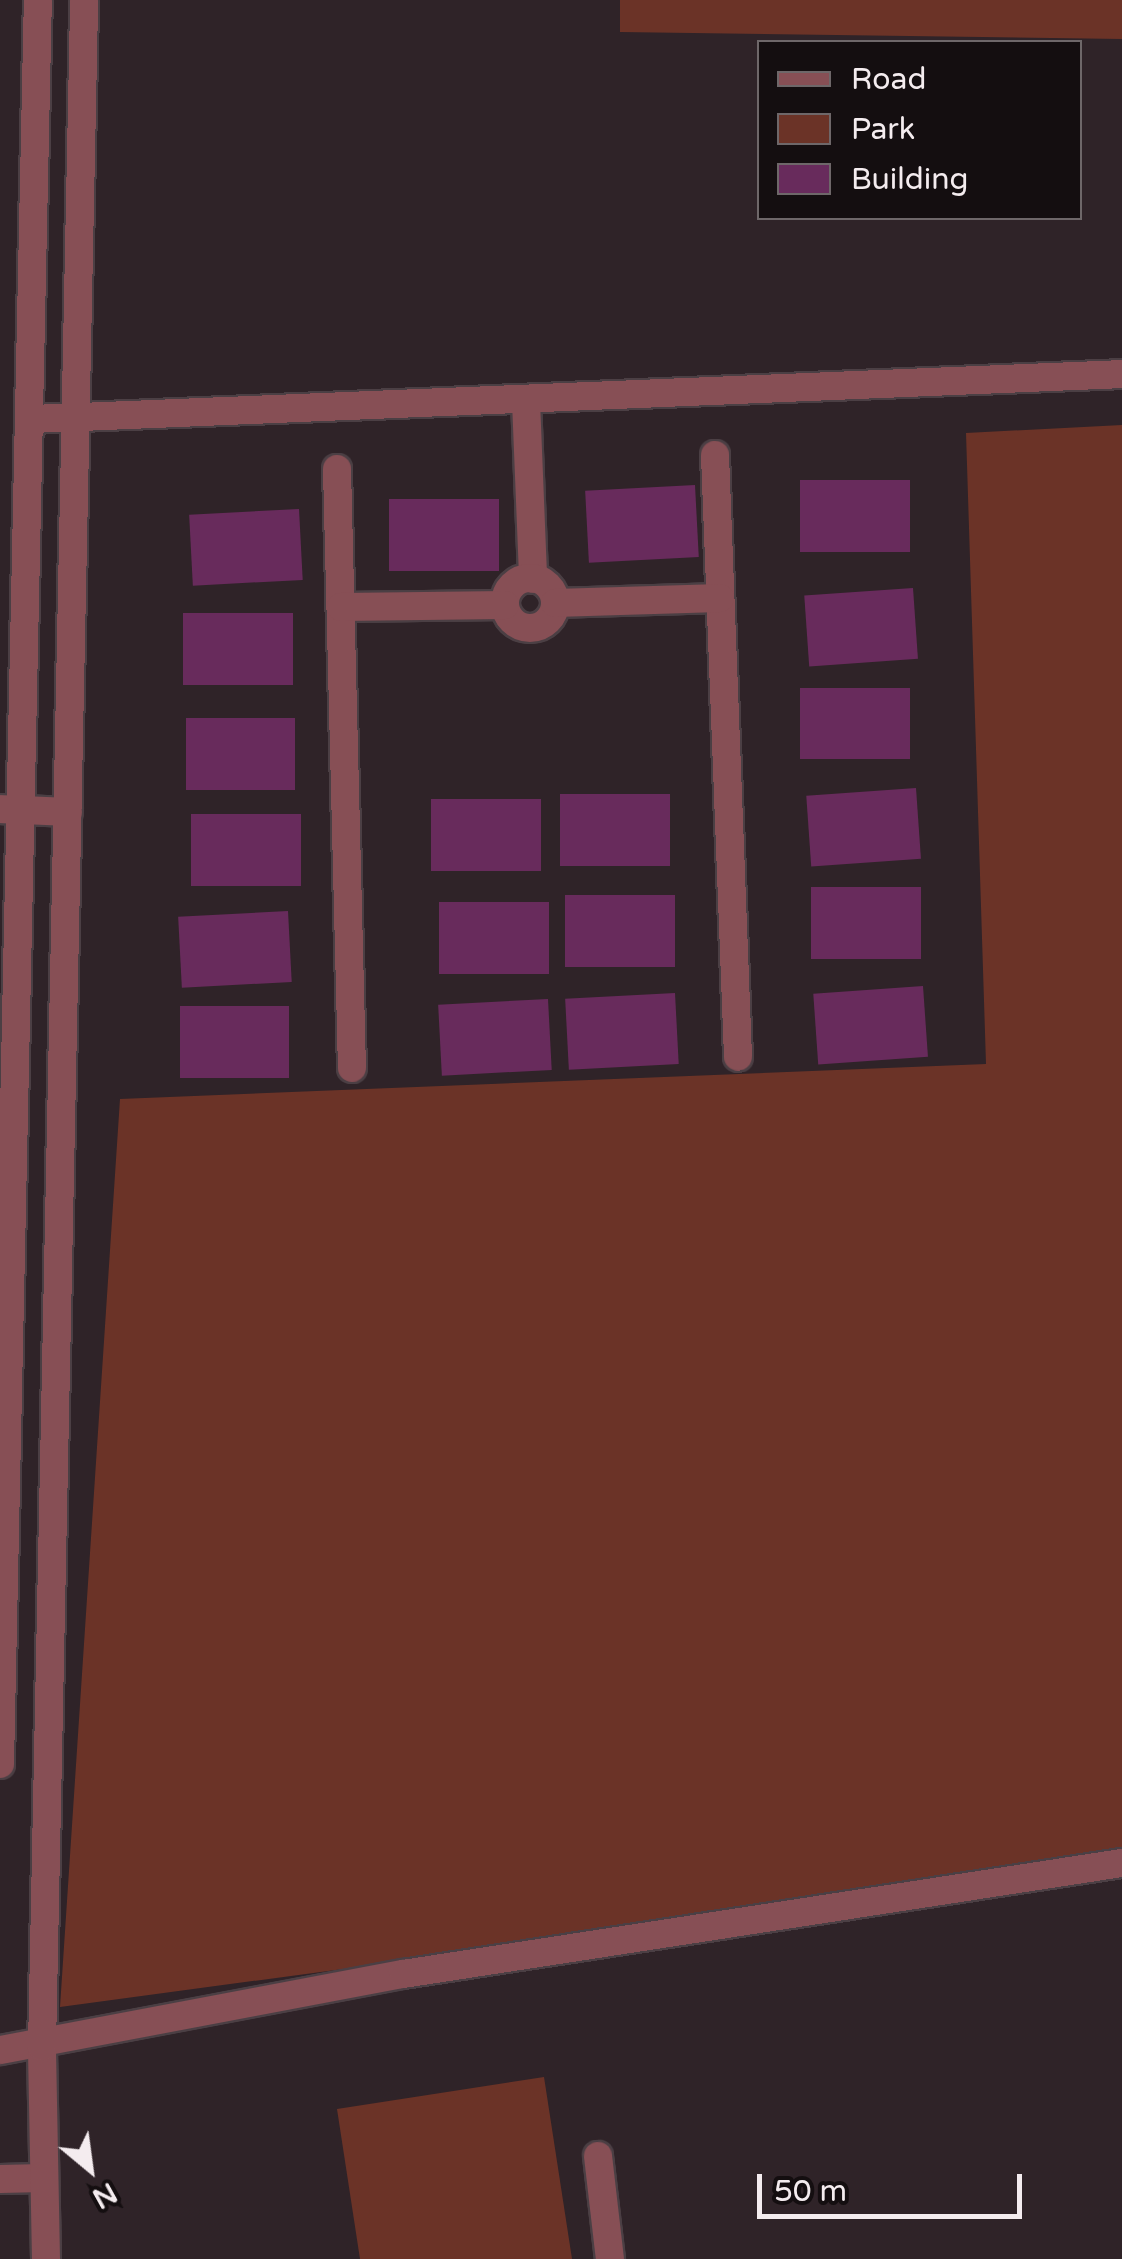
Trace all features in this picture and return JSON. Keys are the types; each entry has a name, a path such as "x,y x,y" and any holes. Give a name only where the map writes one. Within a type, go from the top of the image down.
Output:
{"street":[{"path":"0,1764 13,808 32,419 38,0"},
{"path":"46,2259 42,2047 84,0"},
{"path":"32,419 1122,374"},
{"path":"526,400 533,579 554,602 720,598"},
{"path":"714,455 738,1056"},
{"path":"337,469 352,1068"},
{"path":"505,605 512,585 533,579"},
{"path":"341,608 505,605 529,628 550,618 554,602"},
{"path":"13,808 68,812"},
{"path":"0,2050 42,2047 403,1974 1122,1863"},
{"path":"598,2156 610,2259"},
{"path":"0,2179 44,2178"}],"green space":[{"path":"620,0 1122,0 1122,39 620,32"},
{"path":"1122,425 1122,1864 60,2007 120,1099 986,1064 966,433"},
{"path":"544,2077 572,2259 360,2259 337,2109"}],"building":[{"path":"800,480 910,480 910,552 800,552"},
{"path":"695,485 699,557 589,563 585,491"},
{"path":"389,499 499,499 499,571 389,571"},
{"path":"299,509 303,580 193,586 189,515"},
{"path":"913,588 918,659 809,666 804,596"},
{"path":"183,613 293,613 293,685 183,685"},
{"path":"800,688 910,688 910,759 800,759"},
{"path":"186,718 295,718 295,790 186,790"},
{"path":"916,788 921,859 811,867 806,796"},
{"path":"560,794 670,794 670,866 560,866"},
{"path":"431,799 541,799 541,871 431,871"},
{"path":"191,814 301,814 301,886 191,886"},
{"path":"811,887 921,887 921,959 811,959"},
{"path":"565,895 675,895 675,967 565,967"},
{"path":"439,902 549,902 549,974 439,974"},
{"path":"288,911 292,982 182,988 178,917"},
{"path":"923,986 928,1057 818,1065 813,994"},
{"path":"675,993 679,1064 569,1070 565,999"},
{"path":"548,999 552,1070 442,1076 438,1005"},
{"path":"180,1006 289,1006 289,1078 180,1078"}]}
